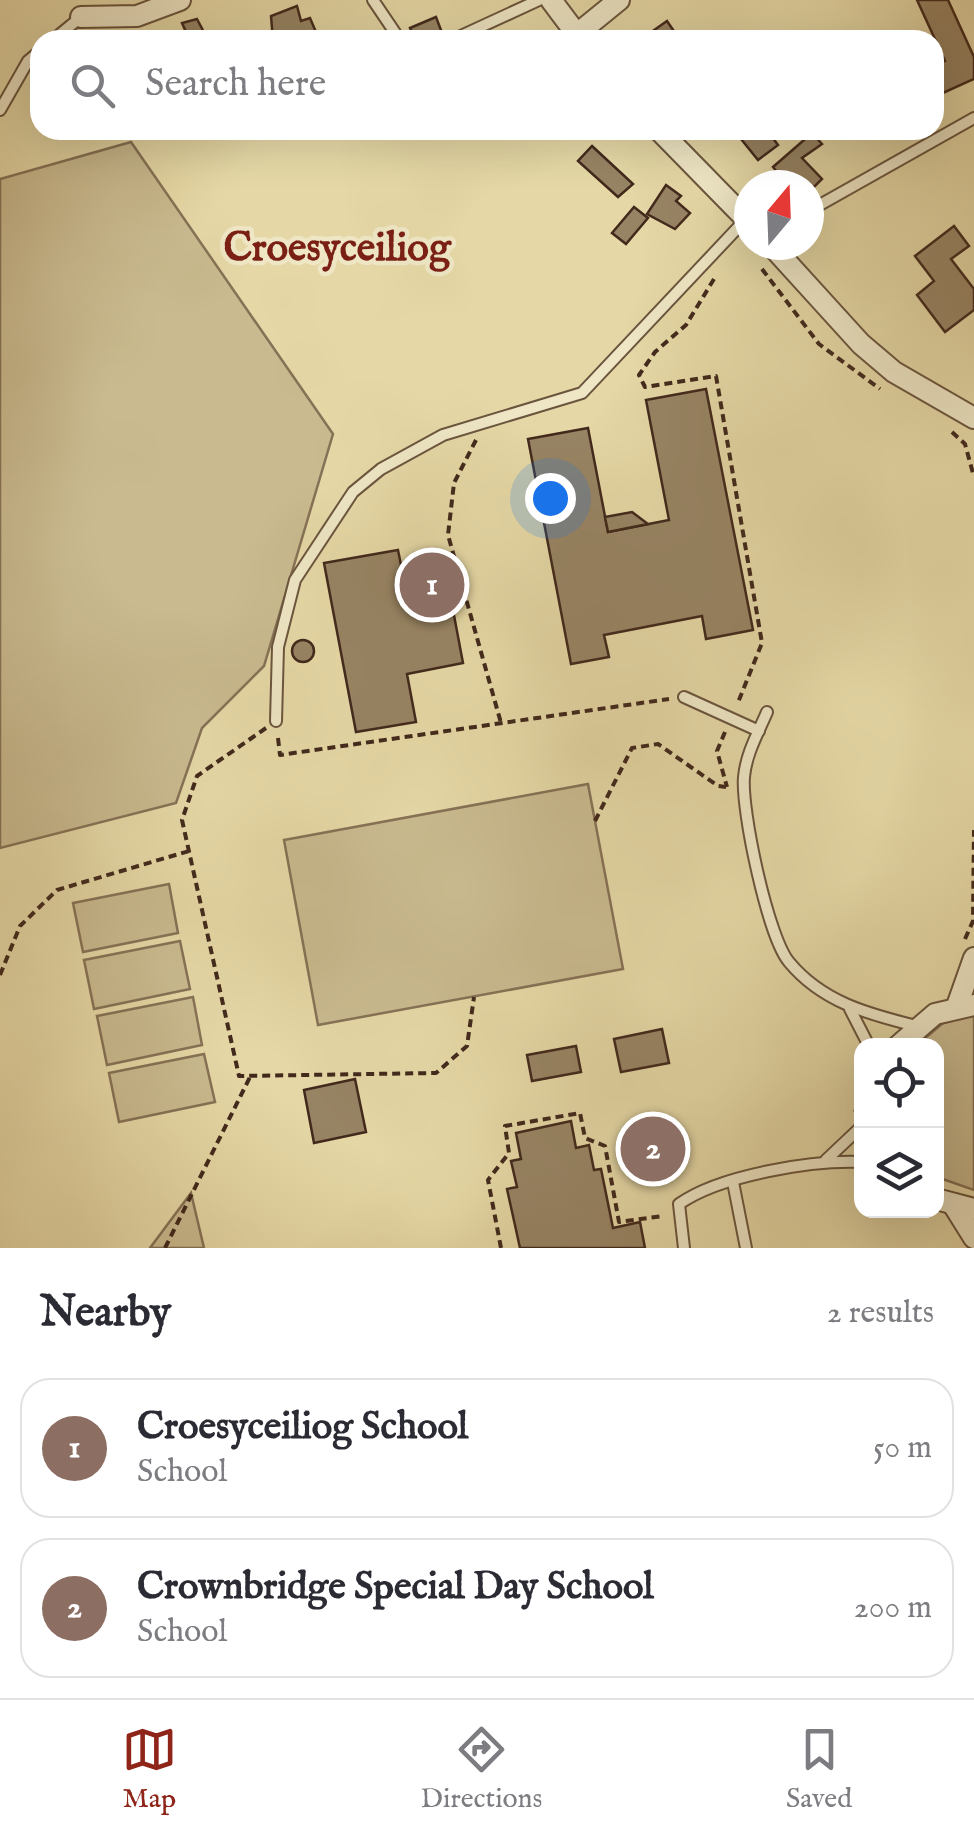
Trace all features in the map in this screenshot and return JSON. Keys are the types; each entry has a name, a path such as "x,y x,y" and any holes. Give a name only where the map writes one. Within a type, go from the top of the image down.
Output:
{"street":[{"path":"81,17 137,16 180,0"},
{"path":"550,0 572,30"},
{"path":"587,30 619,0"},
{"path":"669,140 734,207"},
{"path":"785,260 862,344 894,372 974,418"},
{"path":"905,1038 916,1026 965,1006 969,949"},
{"path":"955,1204 974,1238"}],"lane":[{"path":"373,0 393,30"},
{"path":"474,30 539,0"},
{"path":"65,30 81,17"},
{"path":"0,110 30,59"},
{"path":"944,135 974,118"},
{"path":"824,203 935,140"},
{"path":"276,721 283,619 295,580 331,520 354,492 381,469 443,435 568,401 596,383 734,234"},
{"path":"684,696 758,731"},
{"path":"767,712 758,731 744,788 774,936 788,960 850,1009 916,1026"},
{"path":"850,1009 865,1038"},
{"path":"826,1160 854,1126"},
{"path":"684,1248 679,1204 700,1189 826,1160 854,1162"},
{"path":"733,1182 746,1248"}],"path":[{"path":"714,278 686,326 655,352 639,374 644,387 716,376 762,643 717,752 727,787"},
{"path":"485,422 454,483 448,536 501,723"},
{"path":"474,997 467,1046 436,1073 240,1076 182,820 197,776 276,721 280,755 684,696"},
{"path":"595,822 632,748 658,744 718,786 744,788"},
{"path":"969,949 974,830"},
{"path":"0,976 20,926 57,890 189,851"},
{"path":"165,1248 250,1076"},
{"path":"501,1248 488,1180 510,1154 505,1126 580,1113 584,1138 605,1146 619,1222 678,1215"}],"shaded area":[{"path":"131,142 333,434 264,666 202,728 176,803 0,848 0,179"},
{"path":"588,784 623,969 318,1025 284,840"},
{"path":"169,884 178,933 83,952 73,903"},
{"path":"180,941 190,989 94,1009 84,960"},
{"path":"193,997 202,1045 107,1065 97,1016"},
{"path":"974,1014 974,1190 944,1179 944,1038 925,1038 943,1023"},
{"path":"204,1054 215,1102 119,1122 109,1073"},
{"path":"191,1193 204,1248 150,1248"}],"building":[{"path":"917,0 948,0 974,57 974,79 944,92 944,30 931,30"},
{"path":"297,6 301,21 310,18 315,30 272,30 271,16"},
{"path":"436,17 441,30 411,30"},
{"path":"197,19 203,30 185,30 182,23"},
{"path":"667,21 673,30 654,30"},
{"path":"742,140 774,140 778,145 758,160"},
{"path":"804,140 818,140 822,144 802,158 813,170 773,167"},
{"path":"592,146 633,184 618,197 578,161"},
{"path":"666,185 681,196 676,201 690,213 675,229 647,214"},
{"path":"634,207 648,218 626,244 612,233"},
{"path":"954,226 969,246 951,259 974,289 974,310 945,332 917,295 934,281 915,256"},
{"path":"706,389 753,630 706,639 702,616 604,635 609,657 571,664 528,439 588,428 608,532 669,520 646,400"},
{"path":"632,512 648,524 608,532 605,517"},
{"path":"398,550 401,565 443,557 463,663 407,674 416,722 356,732 324,563"},
{"path":"303,640 311,643 311,659 303,662 295,659 292,651 295,643"},
{"path":"662,1029 669,1063 621,1072 614,1039"},
{"path":"576,1046 581,1072 532,1081 527,1055"},
{"path":"355,1079 366,1132 314,1143 304,1090"},
{"path":"571,1121 576,1148 589,1145 594,1170 601,1169 613,1228 640,1222 645,1248 520,1248 507,1189 517,1187 511,1161 521,1159 516,1133"}],"place":[{"name":"Croesyceiliog School","path":"432,585"},
{"name":"Crownbridge Special Day School","path":"653,1149"}],"district":[{"name":"Croesyceiliog","path":"337,246"}]}
